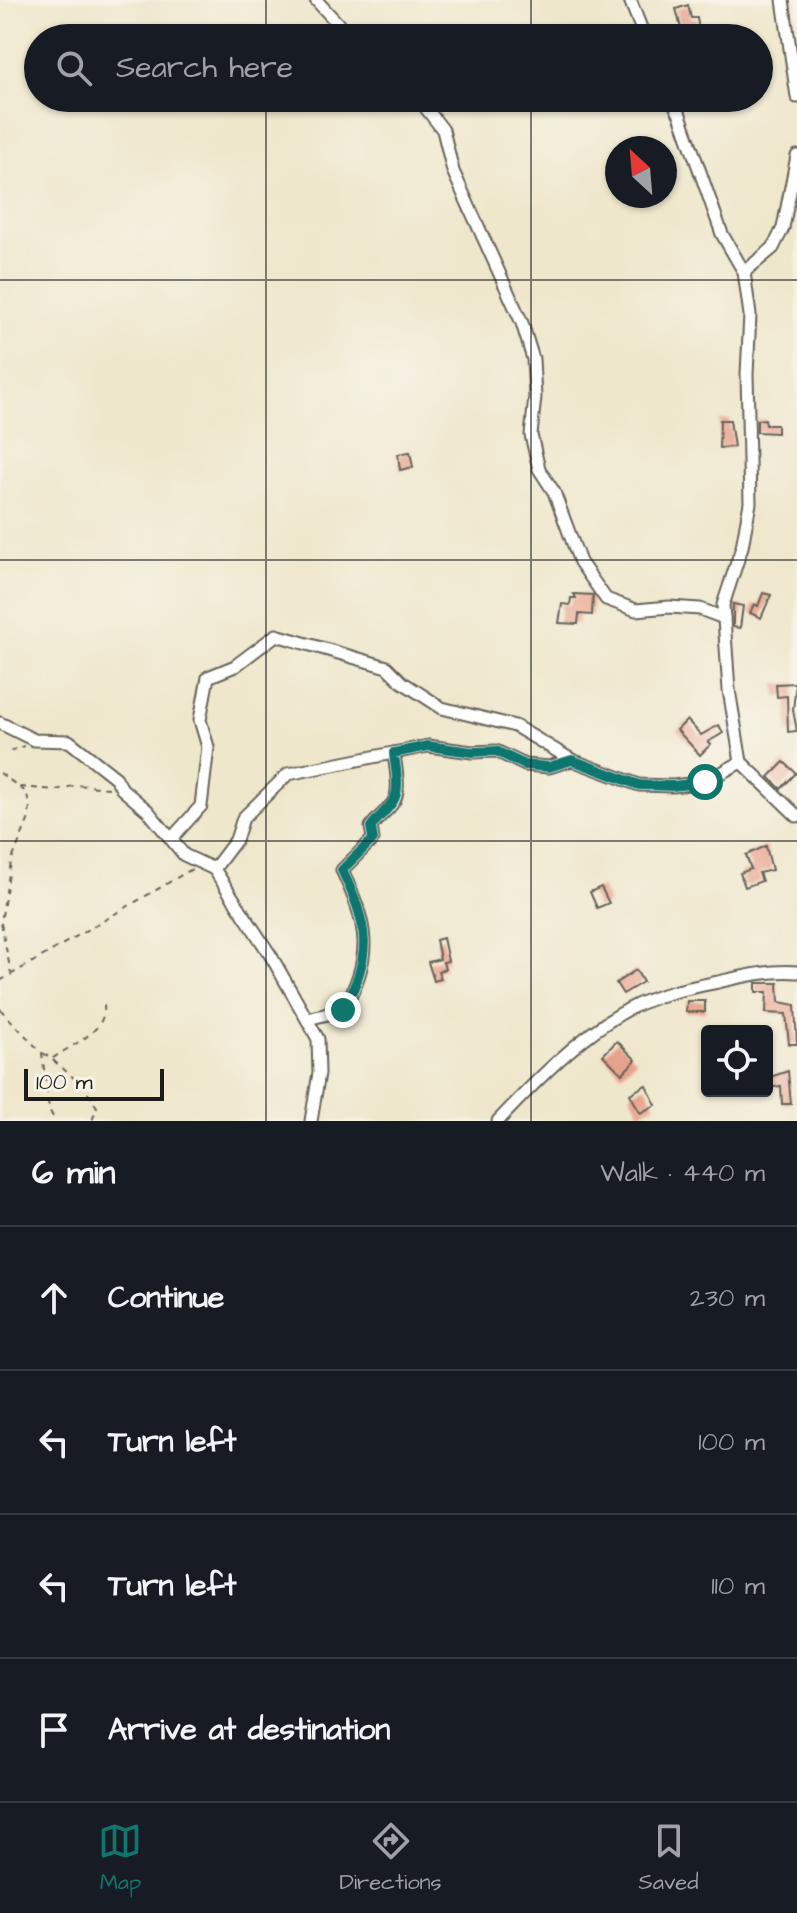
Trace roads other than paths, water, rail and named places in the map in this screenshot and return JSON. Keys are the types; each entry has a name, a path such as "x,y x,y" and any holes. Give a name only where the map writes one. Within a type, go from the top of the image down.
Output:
{"street":[{"path":"316,0 338,24"},
{"path":"630,0 639,24"},
{"path":"783,0 797,97"},
{"path":"429,112 443,130 453,171 522,323 533,359 535,397 531,435 536,458 539,469 554,492 580,562 606,599 636,610 669,607 700,609 724,618"},
{"path":"678,112 722,234 744,272 750,315 747,374 750,503 742,547 723,605 729,690 741,762 797,816"},
{"path":"744,272 773,248 783,228 797,156"},
{"path":"172,838 201,806 208,747 200,720 208,677 235,666 276,635 387,667 402,682 442,708 515,726 572,760 639,785 673,786 705,782 741,762"},
{"path":"0,723 34,740 69,741 116,778 122,789 148,811 184,855 214,869 318,1039 311,1121"},
{"path":"214,869 236,840 243,818 288,774 428,746 472,752 496,751 525,765 549,767 572,760"},
{"path":"308,1019 343,1010 356,981 365,946 364,920 342,870 373,839 371,827 382,810 393,803 397,790 394,753"},
{"path":"498,1121 583,1041 629,1009 669,993 772,970 797,972"}]}
